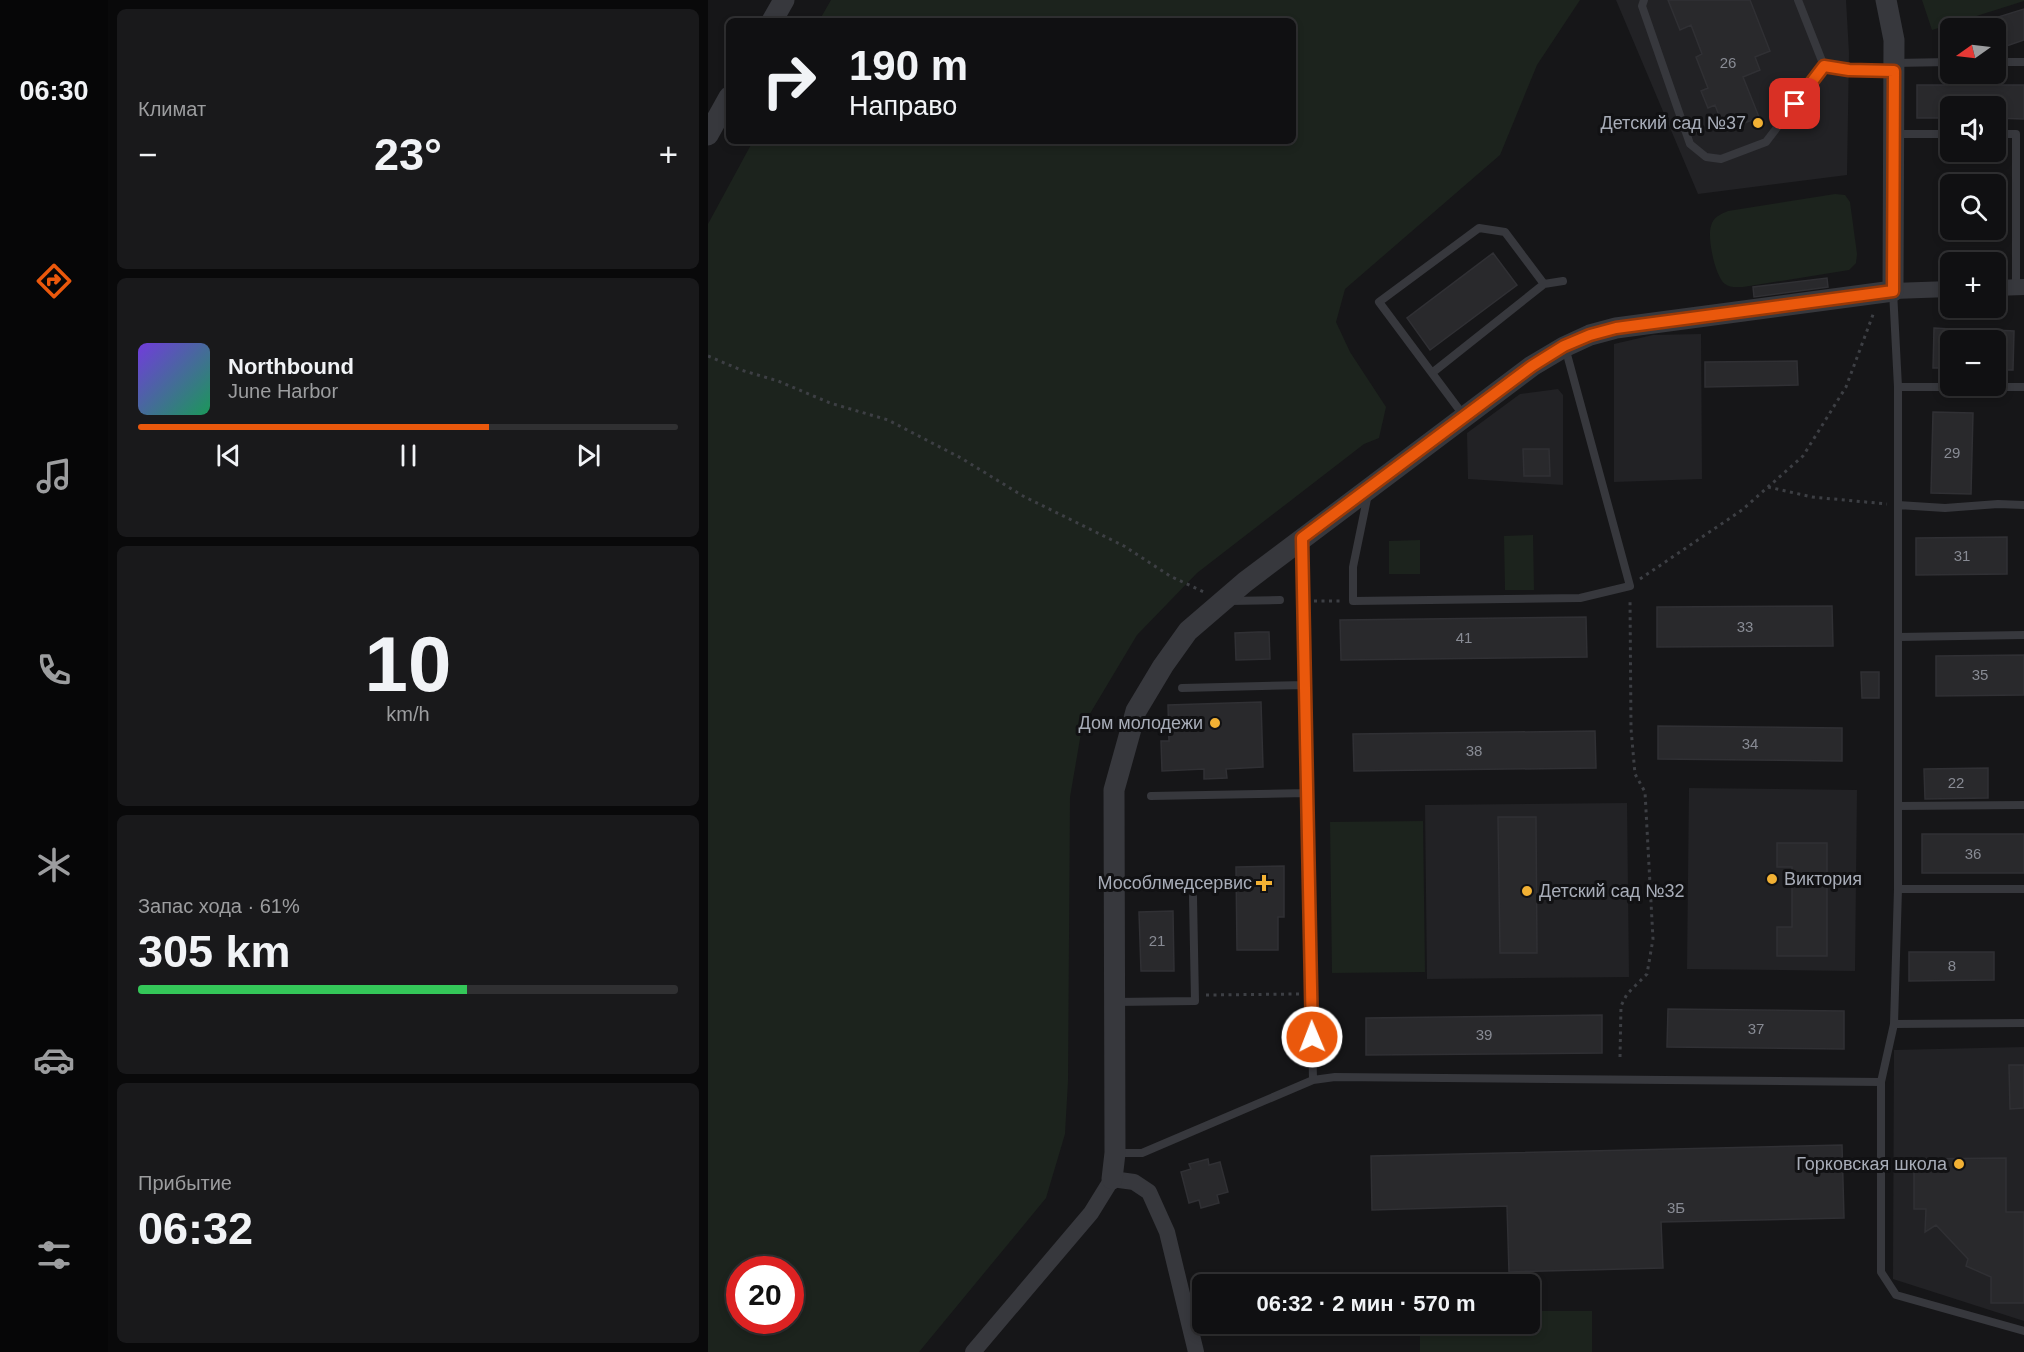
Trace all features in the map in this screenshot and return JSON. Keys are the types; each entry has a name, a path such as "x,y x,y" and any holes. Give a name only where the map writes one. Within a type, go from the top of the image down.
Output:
{"street":[{"path":"774,18 784,0"},
{"path":"1884,292 1894,134 1894,40 1886,0"},
{"path":"708,135 726,103"},
{"path":"973,1352 1091,1213 1112,1179 1115,1153 1114,790 1136,711 1163,666 1188,631 1302,538 1532,366 1564,346 1590,335 1640,324 1884,292 1940,289"},
{"path":"1112,1179 1134,1182 1149,1192 1167,1232 1196,1352"}],"lane":[{"path":"1644,0 1642,6 1690,144 1706,157 1721,159 1766,142 1824,66"},
{"path":"1798,0 1824,66"},
{"path":"2006,62 2024,62"},
{"path":"1824,66 1849,70 1940,63"},
{"path":"1894,134 1940,134"},
{"path":"2006,134 2016,134 2020,287"},
{"path":"1464,416 1379,302 1479,228 1505,232 1544,284"},
{"path":"1432,373 1544,284 1563,281"},
{"path":"1884,292 1898,387 1898,889 1894,1024 1881,1082 1881,1272 1896,1295 2024,1331"},
{"path":"1369,488 1353,567 1353,601 1580,598 1630,586 1564,346"},
{"path":"1898,387 2024,387"},
{"path":"1898,505 1945,508 1998,504 2024,505"},
{"path":"1302,538 1313,1080"},
{"path":"1223,601 1280,600"},
{"path":"1898,637 2024,635"},
{"path":"1182,688 1305,685"},
{"path":"1151,796 1307,793"},
{"path":"1898,806 2024,805"},
{"path":"1898,889 2024,889"},
{"path":"1115,1002 1196,1001 1194,897"},
{"path":"1894,1024 2024,1023"},
{"path":"1115,1153 1142,1153 1313,1080 1335,1077 1881,1082"}],"path":[{"path":"1620,1057 1621,1006 1627,993 1647,974 1653,939 1645,792 1635,774 1631,729 1630,586 1742,510 1803,456 1846,387 1876,306 1884,292"},
{"path":"708,356 741,370 778,381 830,403 888,420 961,458 1023,496 1124,546 1170,576 1223,601"},
{"path":"1768,487 1812,497 1898,505"},
{"path":"1195,996 1311,994"}],"shaded area":[{"path":"831,0 1580,0 1537,65 1500,155 1345,289 1336,322 1350,352 1386,407 1379,438 1364,444 1197,573 1137,635 1082,727 1070,797 1068,1081 1065,1134 1046,1198 919,1352 708,1352 708,224 751,144 1296,144 1296,18 821,18"},
{"name":"Детский сад №37","path":"1616,0 1846,0 1849,53 1847,175 1698,194"},
{"path":"1922,0 2024,0 1970,18 1940,18 1940,27 1932,30"},
{"path":"1835,194 1845,195 1850,202 1857,254 1856,263 1849,270 1743,287 1729,286 1721,280 1715,265 1710,239 1712,223 1718,216 1728,211"},
{"path":"1701,334 1702,479 1614,482 1614,344 1653,335"},
{"path":"1558,389 1563,395 1563,485 1468,479 1467,433 1520,394"},
{"path":"1533,535 1534,590 1505,590 1504,536"},
{"path":"1420,540 1420,574 1389,574 1389,541"},
{"name":"Виктория","path":"1689,788 1857,790 1855,971 1687,969"},
{"name":"Детский сад №32","path":"1627,803 1629,977 1427,979 1425,805"},
{"path":"1423,821 1425,972 1332,973 1330,822"},
{"name":"Горковская школа","path":"2024,1047 2024,1321 1893,1279 1894,1050"},
{"path":"1540,1311 1592,1311 1592,1352 1420,1352 1420,1334 1540,1334"}],"building":[{"path":"1668,0 1750,0 1770,51 1755,57 1760,70 1743,77 1759,117 1725,131 1715,105 1708,108 1701,91 1708,88 1696,57 1702,54 1691,25 1680,30"},
{"path":"2024,9 2024,40 2006,46 2006,18 1995,18"},
{"path":"1917,85 2024,85 2024,119 2006,118 2006,96 1940,96 1940,118 1917,118"},
{"path":"1493,253 1517,285 1430,350 1407,318"},
{"path":"1827,278 1828,287 1754,297 1753,287"},
{"path":"1934,328 1950,329 1940,330 1940,368 1933,368"},
{"path":"2006,331 2014,331 2013,370 2006,370"},
{"path":"1797,361 1798,385 1705,387 1705,362"},
{"path":"1933,412 1973,413 1971,494 1931,493"},
{"path":"1523,449 1549,449 1550,476 1524,476"},
{"path":"2007,537 2007,574 1916,575 1916,538"},
{"path":"1832,606 1833,646 1657,647 1657,607"},
{"path":"1586,617 1587,657 1341,660 1340,620"},
{"path":"1269,632 1270,659 1236,660 1235,633"},
{"path":"2024,655 2024,695 1936,696 1936,656"},
{"path":"1861,672 1879,672 1879,698 1862,698"},
{"name":"Дом молодежи","path":"1261,702 1263,767 1226,769 1227,778 1204,779 1204,769 1162,771 1161,741 1169,741 1168,705"},
{"path":"1658,726 1842,728 1842,761 1658,759"},
{"path":"1595,731 1596,768 1354,771 1353,734"},
{"path":"1988,768 1988,798 1925,799 1924,769"},
{"path":"1498,817 1536,817 1537,953 1500,953"},
{"path":"1922,834 2024,834 2024,873 1922,873"},
{"path":"1777,843 1827,843 1827,956 1777,956 1777,927 1792,927 1792,867 1777,867"},
{"path":"1284,866 1284,917 1278,917 1278,950 1237,950 1236,867"},
{"path":"1173,911 1174,971 1141,971 1139,912"},
{"path":"1909,952 1994,952 1994,980 1909,981"},
{"path":"1668,1009 1844,1011 1844,1049 1667,1047"},
{"path":"1602,1015 1602,1053 1366,1055 1366,1018"},
{"path":"2009,1065 2024,1065 2024,1108 2010,1109"},
{"path":"1842,1145 1844,1218 1661,1222 1663,1268 1509,1272 1507,1206 1372,1210 1371,1156"},
{"path":"2006,1158 2006,1212 2024,1212 2024,1303 1991,1303 1991,1277 1966,1266 1968,1259 1936,1225 1925,1232 1926,1209 1914,1209 1914,1159"},
{"path":"1208,1159 1209,1165 1220,1162 1228,1192 1217,1195 1219,1203 1201,1208 1199,1200 1189,1203 1181,1172 1191,1169 1189,1164"}],"place":[{"name":"Детский сад №37","path":"1758,123"},
{"name":"Дом молодежи","path":"1215,723"},
{"name":"Виктория","path":"1772,879"},
{"name":"Мособлмедсервис","path":"1264,883"},
{"name":"Детский сад №32","path":"1527,891"},
{"name":"Горковская школа","path":"1959,1164"}],"route":[{"path":"1312,1037 1302,538 1532,366 1564,346 1590,335 1640,324 1893,291 1894,71 1849,70 1824,66 1795,104"}]}
